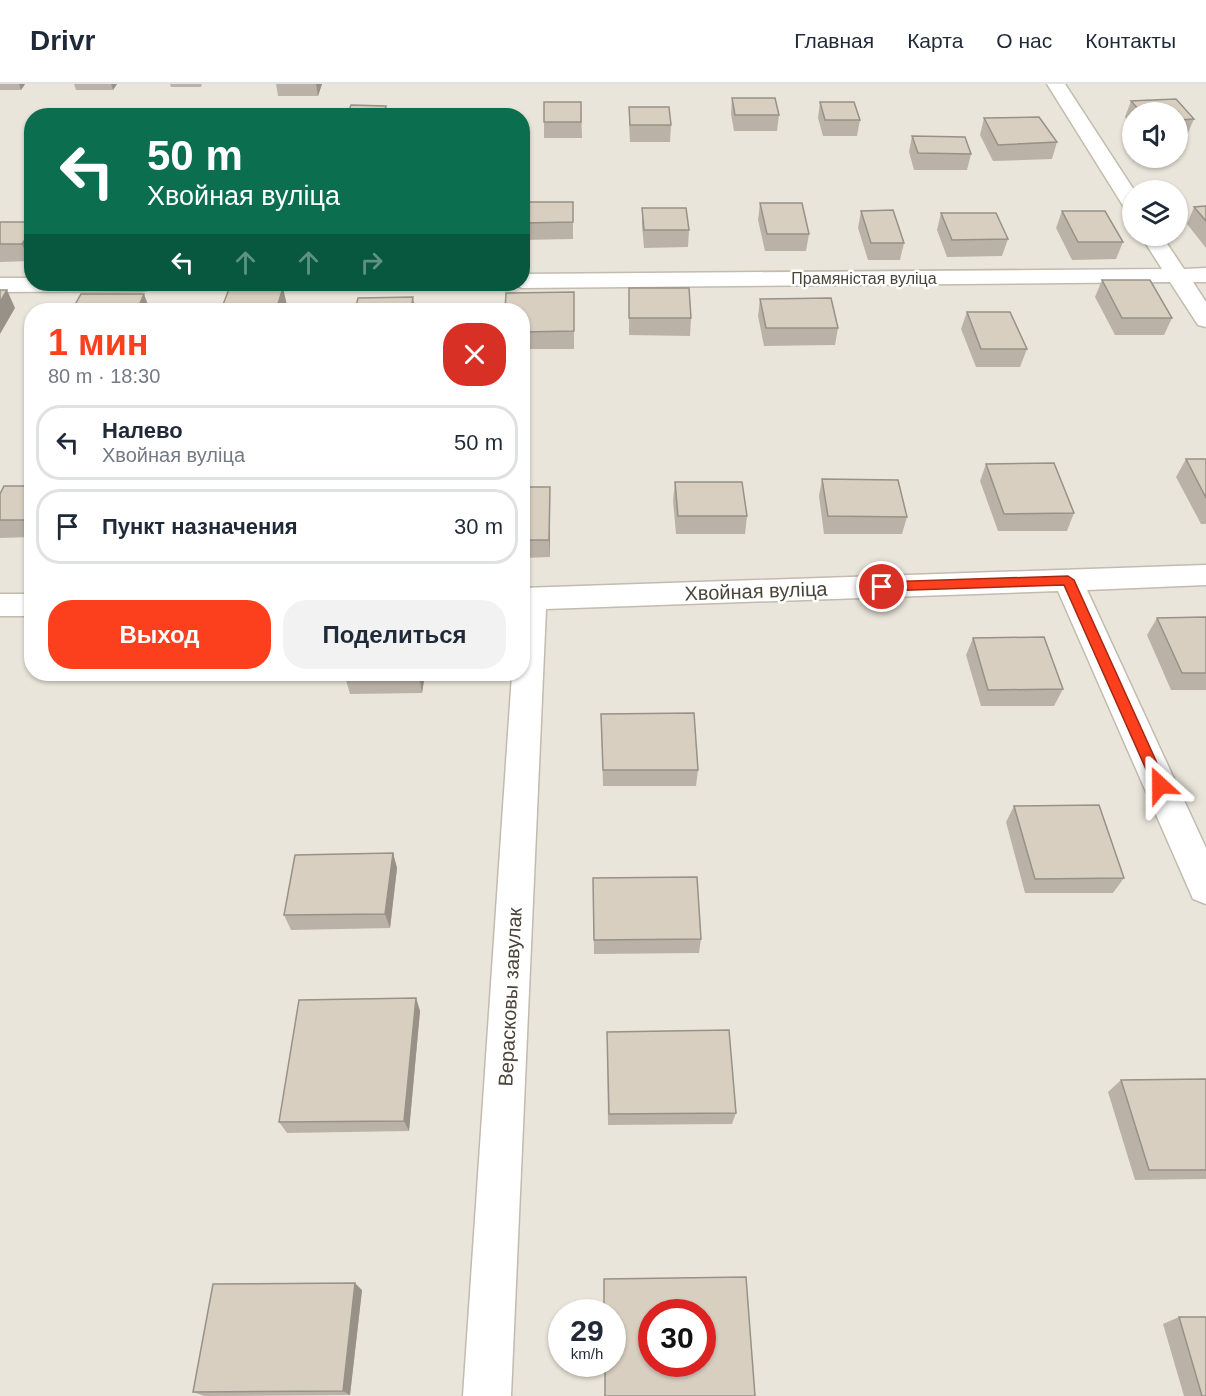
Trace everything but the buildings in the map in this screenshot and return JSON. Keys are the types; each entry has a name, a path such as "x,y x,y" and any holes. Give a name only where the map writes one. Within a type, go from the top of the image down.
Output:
{"street":[{"path":"1056,84 1122,188"},
{"path":"1159,246 1206,320"},
{"name":"Прамяністая вуліца","path":"530,280 1206,275"},
{"path":"0,285 24,285"},
{"name":"Хвойная вуліца","path":"530,599 1206,575"},
{"path":"1068,580 1206,888"},
{"path":"0,605 24,605"},
{"name":"Верасковы завулак","path":"487,1396 523,681"}],"shaded area":[{"path":"0,84 1206,84 1206,1396 0,1396"}],"route":[{"path":"882,587 1068,580 1160,785"}]}
